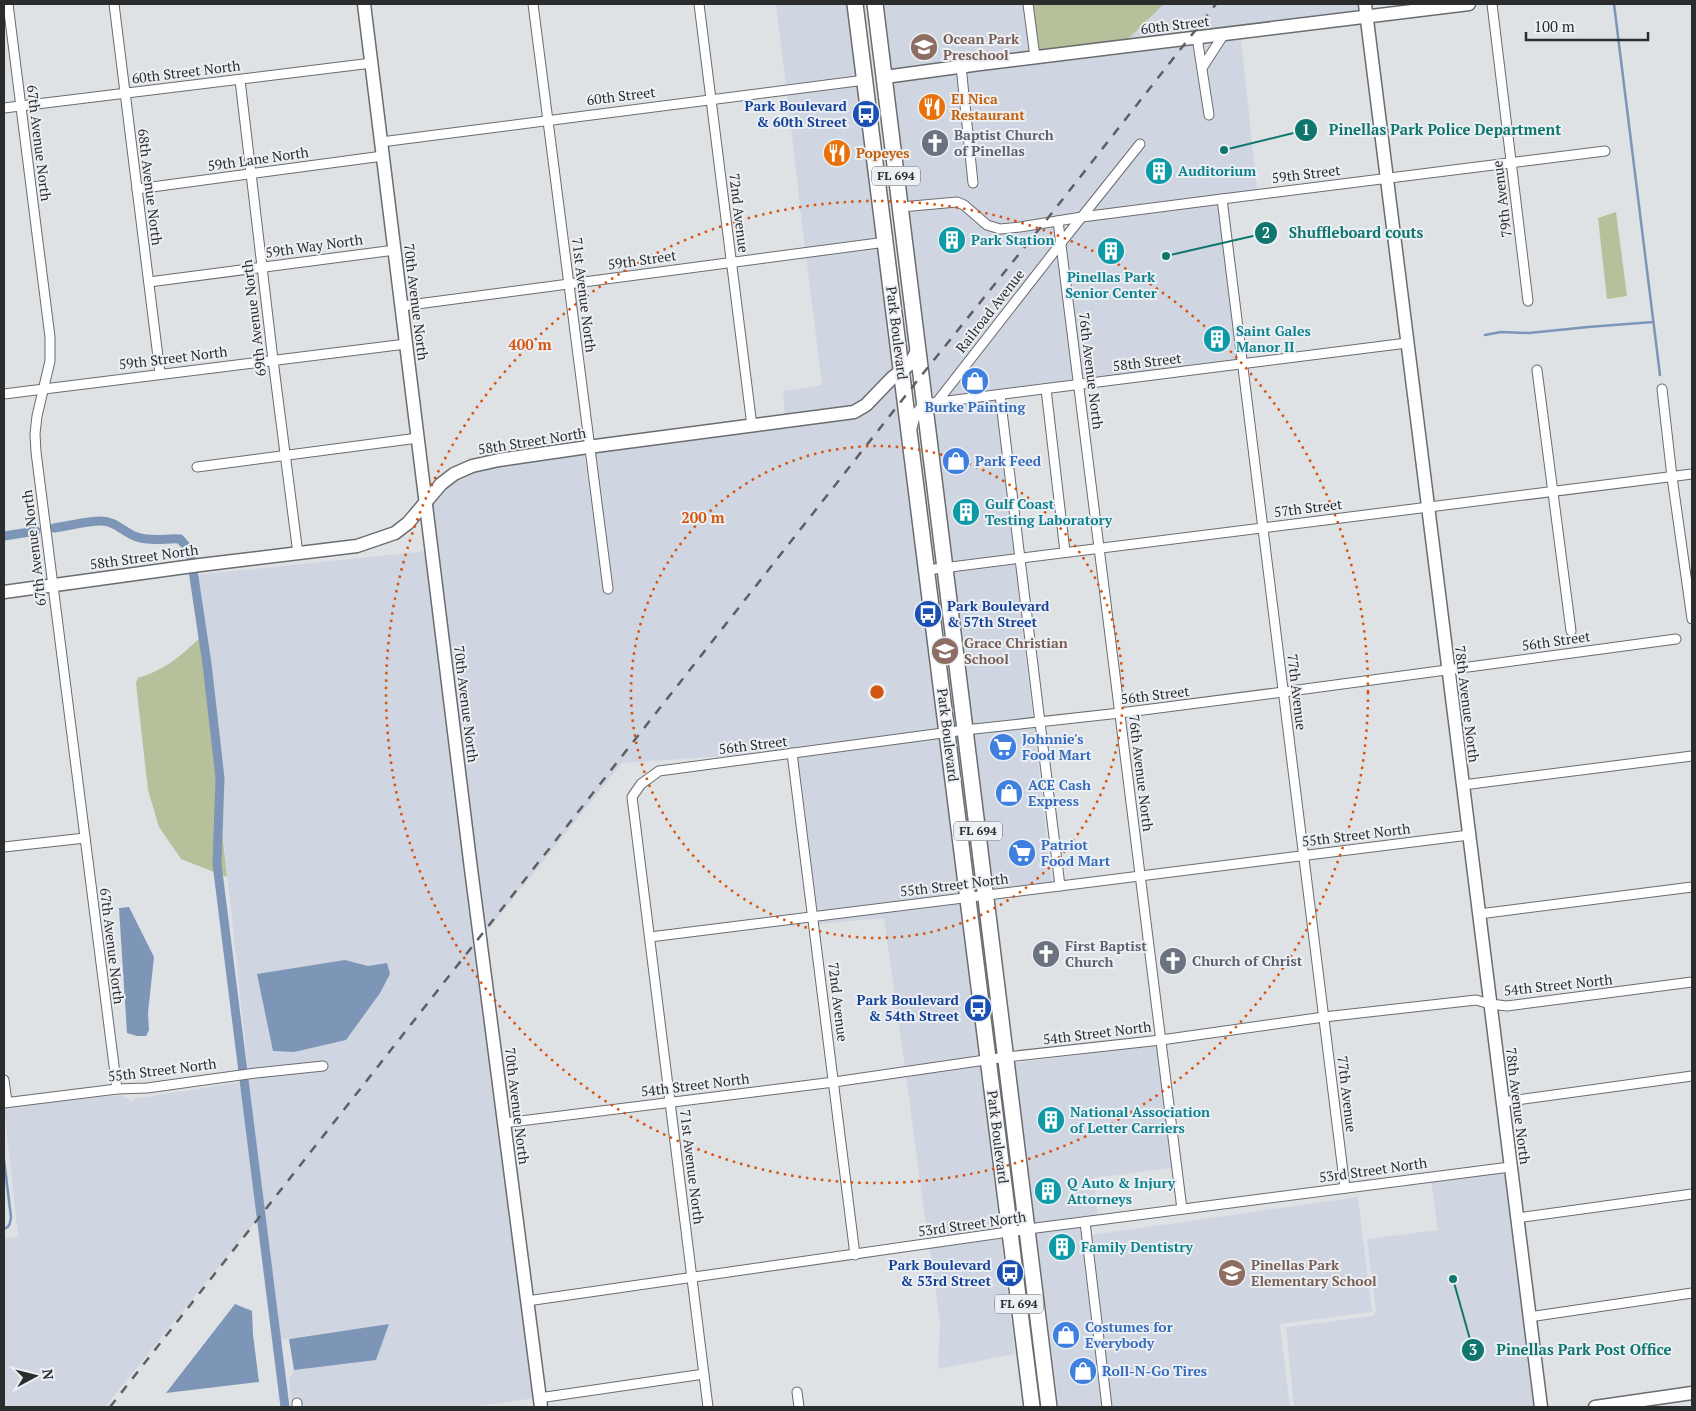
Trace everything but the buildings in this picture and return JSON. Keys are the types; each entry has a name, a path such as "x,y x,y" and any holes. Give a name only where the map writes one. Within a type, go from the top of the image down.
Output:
{"main road":[{"name":"Park Boulevard","path":"855,4 1032,1407"},
{"name":"Park Boulevard","path":"875,4 918,349 931,403 945,567 1049,1407"},
{"path":"858,22 869,40 874,65 881,75 885,77"},
{"path":"865,80 874,86 881,117 885,125 890,128"},
{"path":"876,166 885,175 893,204 900,207"},
{"path":"886,248 897,259 900,281 912,299"}],"street":[{"name":"67th Avenue North","path":"8,4 50,337 50,361 37,416 35,434 52,585 117,1089"},
{"name":"68th Avenue North","path":"114,4 160,373"},
{"name":"70th Avenue North","path":"364,4 540,1403"},
{"name":"71st Avenue North","path":"533,4 588,447 608,589"},
{"name":"72nd Avenue","path":"699,4 752,426"},
{"path":"1028,4 1035,57"},
{"name":"60th Street","path":"885,77 1224,34 1366,10 1469,4"},
{"name":"79th Avenue","path":"1492,4 1528,301"},
{"name":"78th Avenue North","path":"1366,10 1540,1407"},
{"path":"1202,68 1224,34"},
{"path":"1197,37 1209,115"},
{"name":"60th Street North","path":"4,108 372,63"},
{"path":"961,66 973,183"},
{"name":"69th Avenue North","path":"240,80 263,267 272,360 298,554"},
{"name":"60th Street","path":"381,142 865,80"},
{"name":"Railroad Avenue","path":"931,403 1140,144"},
{"name":"59th Street","path":"900,207 950,201 957,202 964,205 987,226 1020,228 1082,217 1605,151"},
{"name":"59th Lane North","path":"137,189 383,156"},
{"name":"77th Avenue","path":"1222,199 1345,1188"},
{"name":"76th Avenue North","path":"1058,221 1182,1209"},
{"name":"59th Street","path":"402,306 731,262 886,248"},
{"name":"59th Way North","path":"149,282 395,250"},
{"name":"58th Street","path":"931,403 1407,343"},
{"name":"59th Street North","path":"4,394 160,373 406,344"},
{"name":"58th Street North","path":"4,592 183,567 357,546 395,533 408,523 441,484 454,474 472,466 588,447 854,412 866,404 892,378 910,364 918,349"},
{"path":"1537,370 1571,631"},
{"path":"1046,389 1065,552"},
{"path":"1662,389 1692,619"},
{"path":"1000,394 1060,886"},
{"path":"910,435 916,413 931,403"},
{"path":"197,467 418,438"},
{"name":"57th Street","path":"927,570 1692,474"},
{"name":"56th Street","path":"641,784 658,771 966,730 1120,713 1448,671 1676,639"},
{"name":"72nd Avenue","path":"792,753 855,1255"},
{"path":"1463,785 1692,756"},
{"name":"71st Avenue North","path":"641,784 632,797 708,1407"},
{"name":"55th Street North","path":"650,936 1469,836"},
{"path":"4,847 84,838"},
{"path":"1479,914 1692,887"},
{"name":"54th Street North","path":"504,1123 834,1082 988,1060 1161,1040 1324,1017 1476,1000 1507,1006 1692,982"},
{"name":"55th Street North","path":"5,1103 117,1089 147,1088 323,1066"},
{"path":"1502,1102 1692,1076"},
{"path":"4,1080 5,1103"},
{"name":"53rd Street North","path":"527,1301 1010,1232 1510,1167"},
{"path":"1517,1218 1692,1194"},
{"path":"1084,1222 1107,1407"},
{"path":"1529,1316 1692,1293"},
{"path":"540,1403 704,1374"},
{"path":"797,1392 799,1407"},
{"path":"1595,1407 1692,1393"}],"shaded area":[{"path":"776,4 850,4 859,76 786,86"},
{"path":"880,4 1024,4 1030,53 889,72"},
{"path":"1164,4 1361,4 1362,12 1125,42"},
{"path":"1241,38 1257,190 1092,212 1147,143 1139,138 1079,214 1020,223 1000,224 990,222 967,202 957,198 949,197 905,202 890,80 957,71 970,188 979,186 966,70 1193,42 1205,120 1214,118 1203,41"},
{"path":"861,84 879,238 805,248 787,94"},
{"path":"1218,204 1237,360 1083,380 1066,244 1084,221"},
{"path":"956,206 984,229 991,232 1021,232 1054,226 1056,242 935,398 929,399 906,210"},
{"path":"880,247 895,370 863,401 852,408 785,417 783,391 822,385 806,256"},
{"path":"1058,254 1074,381 947,397"},
{"path":"897,380 939,730 755,754 622,763 484,935 431,503 445,487 473,470 584,452 604,593 613,592 594,450 647,444 670,444 729,433 854,416"},
{"path":"995,399 1014,555 949,563 930,408"},
{"path":"427,551 535,1399 470,1407 302,1407 301,1398 292,1399 292,1405 289,1379 294,1370 376,1360 389,1324 278,1340 263,1212 105,1407 4,1407 4,1239 18,1237 4,1107 121,1095 133,1102 133,1099 249,1081 249,1078 328,1070 327,1062 248,1070 195,575","holes":["345,960 368,966 311,1047 294,1052"]},
{"path":"1015,563 1033,719 970,726 950,571"},
{"path":"1034,727 1052,883 992,890 971,734"},
{"path":"940,738 959,894 817,912 798,757"},
{"path":"960,903 979,1057 905,1068 884,918 819,924 818,920"},
{"path":"1157,1045 1172,1168 1093,1178 1098,1216 1035,1224 1014,1063"},
{"path":"980,1065 1000,1229 928,1240 906,1076"},
{"path":"1506,1172 1536,1407 1294,1407 1286,1327 1373,1316 1376,1311 1367,1239 1438,1230 1431,1180"},
{"name":"Pinellas Park Elementary School","path":"1358,1197 1372,1312 1280,1324 1290,1407 1112,1407 1091,1235"},
{"path":"1080,1227 1102,1407 1059,1407 1036,1233"},
{"path":"1001,1238 1015,1354 938,1369 940,1323 930,1248"}],"green space":[{"path":"1033,4 1164,4 1125,42 1039,52"},
{"path":"1616,212 1627,296 1607,299 1598,218"},
{"path":"201,637 227,877 181,859 159,827 148,790 136,683 138,678 172,661"}],"water":[{"path":"129,907 154,957 148,1013 149,1030 146,1036 127,1033 119,908"},
{"path":"345,960 368,966 387,963 390,974 380,993 346,1040 294,1052 273,1051 257,974"},
{"path":"235,1304 252,1311 259,1382 166,1393"},
{"path":"389,1324 376,1360 294,1370 289,1339"}],"waterway":[{"path":"1614,4 1660,375"},
{"path":"1485,335 1501,332 1529,333 1653,322"},
{"path":"54,528 89,522 106,522 116,525 132,535 143,538 154,540 180,539 191,557 207,664 220,778 217,864 285,1407"},
{"path":"4,536 36,531"},
{"path":"4,1160 11,1217 9,1226 4,1229"}],"railway":[{"path":"110,1407 1216,4"}],"place":[{"name":"Ocean Park Preschool","path":"924,47"},
{"name":"El Nica Restaurant","path":"932,107"},
{"name":"Park Boulevard & 60th Street","path":"866,114"},
{"name":"Baptist Church of Pinellas","path":"935,143"},
{"name":"Pinellas Park Police Department","path":"1224,150"},
{"name":"Popeyes","path":"837,153"},
{"name":"Auditorium","path":"1159,171"},
{"name":"Park Station","path":"952,240"},
{"name":"Pinellas Park Senior Center","path":"1111,251"},
{"name":"Shuffleboard couts","path":"1166,256"},
{"name":"Saint Gales Manor II","path":"1217,339"},
{"name":"Burke Painting","path":"975,381"},
{"name":"Park Feed","path":"956,461"},
{"name":"Gulf Coast Testing Laboratory","path":"966,512"},
{"name":"Park Boulevard & 57th Street","path":"928,614"},
{"name":"Grace Christian School","path":"945,651"},
{"name":"Johnnie's Food Mart","path":"1003,747"},
{"name":"ACE Cash Express","path":"1009,793"},
{"name":"Patriot Food Mart","path":"1022,853"},
{"name":"First Baptist Church","path":"1046,954"},
{"name":"Church of Christ","path":"1173,961"},
{"name":"Park Boulevard & 54th Street","path":"978,1008"},
{"name":"National Association of Letter Carriers","path":"1051,1120"},
{"name":"Q Auto & Injury Attorneys","path":"1048,1191"},
{"name":"Family Dentistry","path":"1062,1247"},
{"name":"Park Boulevard & 53rd Street","path":"1010,1273"},
{"name":"Pinellas Park Elementary School","path":"1232,1273"},
{"name":"Pinellas Park Post Office","path":"1453,1279"},
{"name":"Costumes for Everybody","path":"1066,1335"},
{"name":"Roll-N-Go Tires","path":"1083,1371"}]}
